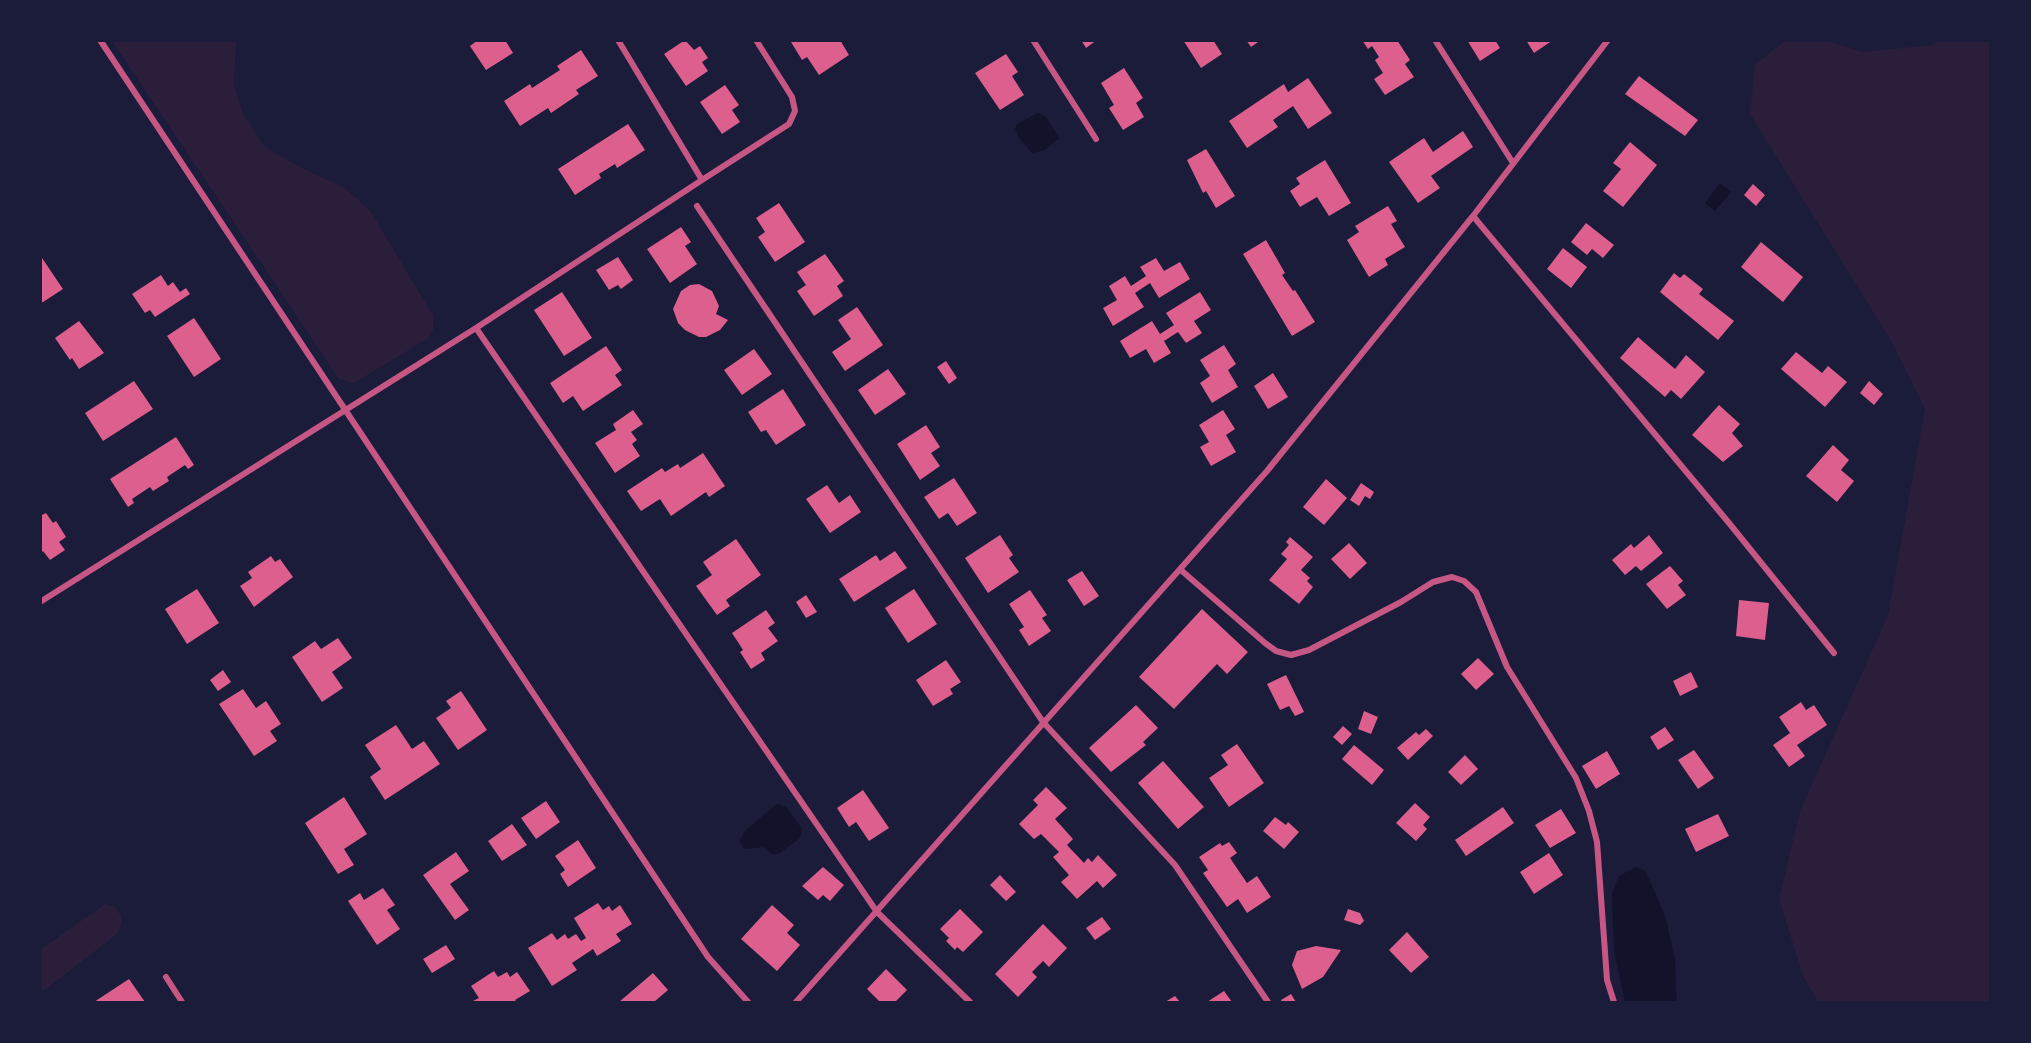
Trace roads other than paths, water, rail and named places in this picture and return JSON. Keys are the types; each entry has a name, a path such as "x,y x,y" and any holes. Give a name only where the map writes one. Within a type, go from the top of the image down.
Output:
{"street":[{"path":"100,40 708,957 748,1002"},
{"path":"618,40 702,180"},
{"path":"40,602 476,328 789,124 795,111 792,97 756,40"},
{"path":"1034,40 1096,139"},
{"path":"1435,40 1513,163"},
{"path":"796,1002 1043,722 1182,571 1267,471 1473,216 1608,40"},
{"path":"697,206 1043,722 1175,865 1268,1002"},
{"path":"1473,216 1729,523 1834,653"},
{"path":"476,328 877,912 970,1002"},
{"path":"1182,571 1270,647 1291,655 1309,650 1434,582 1452,577 1464,581 1476,592 1507,667 1576,778 1589,811 1597,842 1607,980 1614,1002"},
{"path":"166,977 182,1002"}]}
